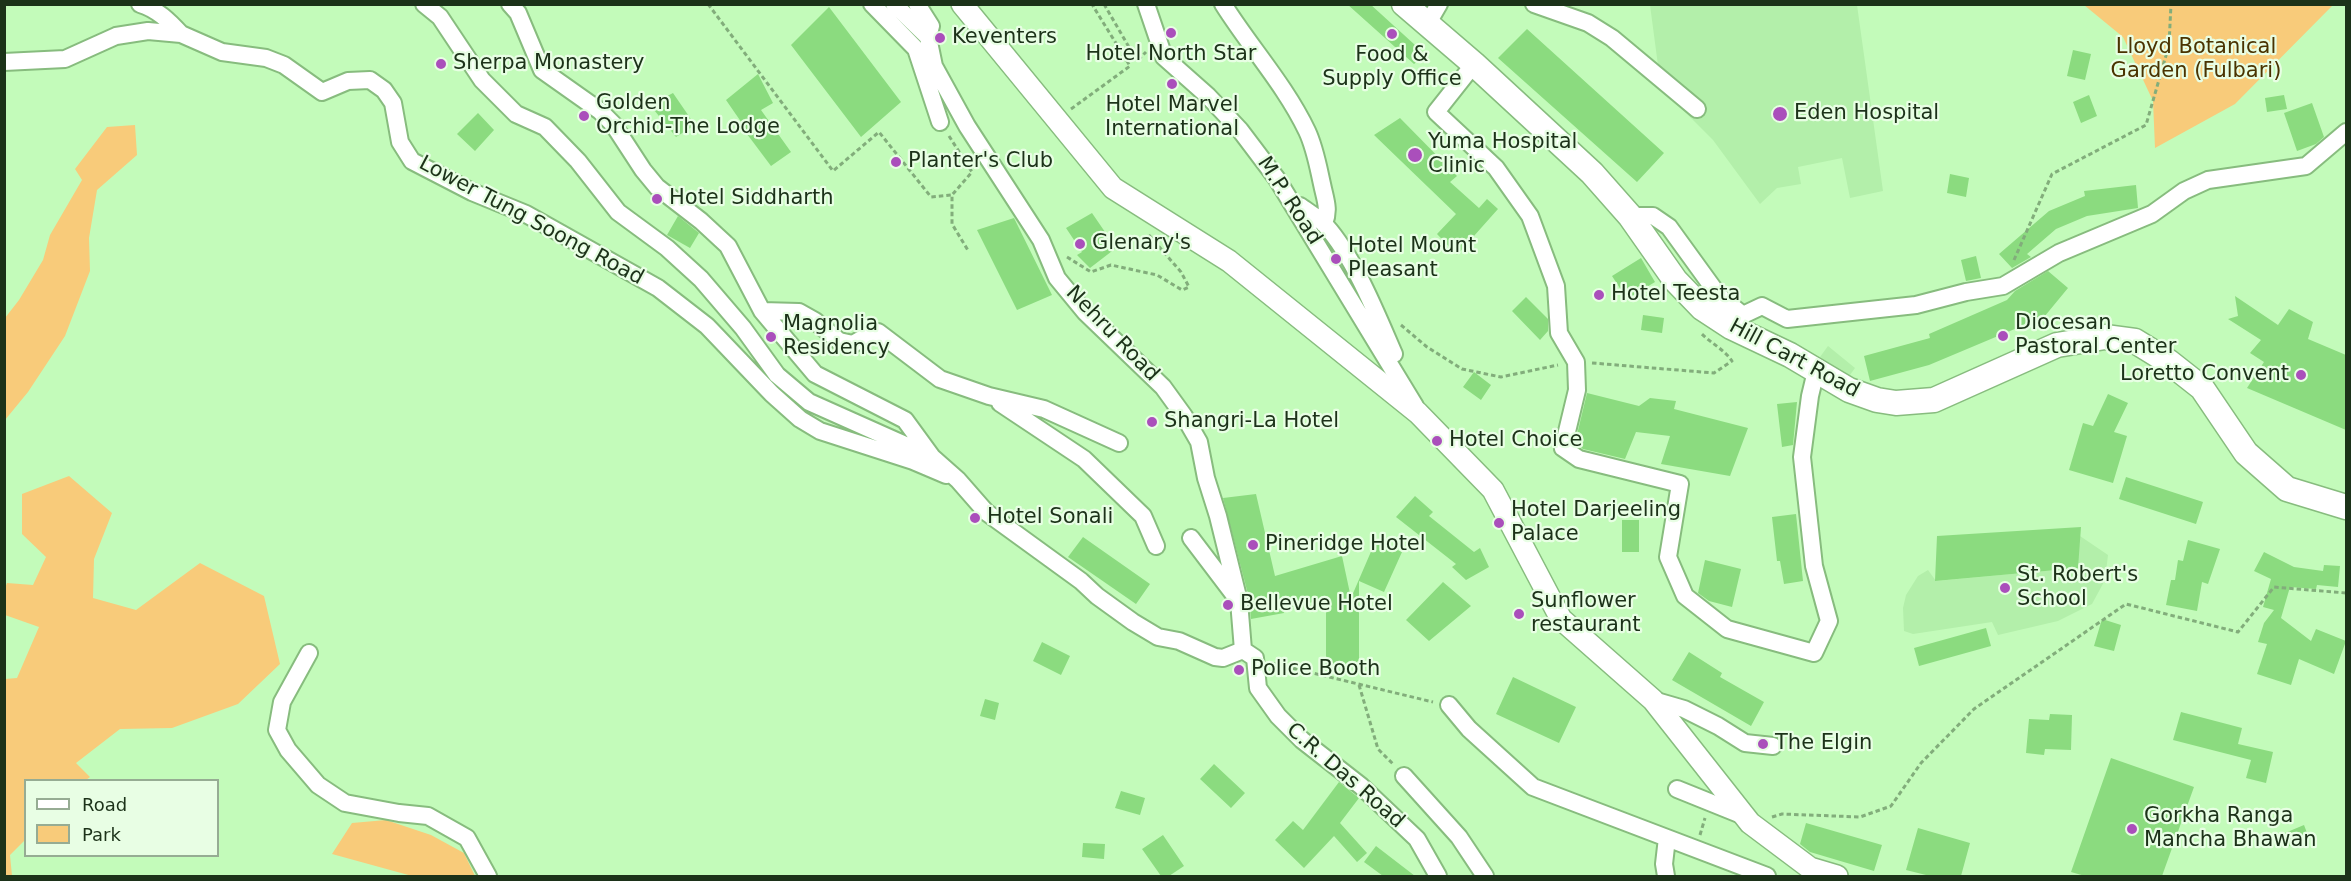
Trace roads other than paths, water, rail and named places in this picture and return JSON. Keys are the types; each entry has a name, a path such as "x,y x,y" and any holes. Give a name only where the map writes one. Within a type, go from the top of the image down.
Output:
{"highway":[{"name":"Hill Cart Road","path":"1404,4 1434,14 1474,64 1572,153 1630,216 1676,280 1702,308 1731,327 1790,355 1863,396 1896,403 1934,400 2057,345 2105,337 2135,340 2169,362 2202,388 2246,453 2287,489 2346,507"}],"main road":[{"path":"962,4 1113,188 1229,261 1418,412 1493,490 1561,619 1653,700 1748,819 1810,868 1837,876"}],"street":[{"path":"140,4 165,18 181,34"},
{"path":"424,4 440,17 482,80 516,114 545,127 578,161 618,212 667,248 701,279 743,328 777,375 809,402 845,416 932,457"},
{"path":"510,4 518,13 542,70 600,111 613,124 643,170 657,186 728,246 762,311 815,374 905,420 932,457 958,480 986,512 1081,580 1096,596 1158,637 1179,641 1223,658 1252,661"},
{"path":"872,4 916,49 940,122"},
{"path":"894,4 928,37"},
{"name":"Nehru Road","path":"917,4 931,26 928,37 934,66 968,126 1041,240 1058,278 1085,312 1163,387 1199,442 1252,661"},
{"name":"M.P. Road","path":"1146,4 1164,57 1208,96 1240,130 1287,195 1418,412"},
{"path":"1223,4 1269,68 1307,131 1329,213 1324,224"},
{"path":"1534,4 1588,23 1612,38 1697,109"},
{"name":"Lower Tung Soong Road","path":"4,62 65,59 116,36 147,31 181,34 222,52 266,58 284,65 322,92 348,81 370,80 384,90 393,103 400,142 412,161 472,192 526,214 658,288 707,326 772,394 800,419 820,431 914,461 958,480"},
{"path":"1474,64 1436,112 1496,168 1530,216 1556,286 1559,333 1576,362 1577,390 1563,448 1579,459 1680,484 1668,557 1685,596 1727,630 1814,653 1829,621 1814,566 1802,457 1810,396 1816,371"},
{"path":"1630,216 1653,216 1669,227 1719,296 1743,315 1762,306 1787,319 1916,305 1966,292 2003,286 2059,253 2152,214 2184,190 2208,180 2306,166 2346,132"},
{"path":"1287,195 1324,224 1343,250 1372,303 1418,412"},
{"path":"762,311 799,312 815,321 839,341 853,344 878,332 940,379 989,396 1044,409 1119,443"},
{"path":"989,396 1083,459 1143,516 1156,546"},
{"path":"1191,538 1239,602"},
{"path":"309,653 282,702 277,730 288,750 318,786 345,803 428,816 467,838 488,876"},
{"name":"C.R. Das Road","path":"1252,661 1258,688 1278,716 1302,740 1360,786 1417,839 1437,876"},
{"path":"1653,700 1683,709 1718,726 1745,743 1773,746"},
{"path":"1449,705 1469,729 1533,787 1767,876"},
{"path":"1404,776 1459,837 1485,876"},
{"path":"1677,789 1748,819"},
{"path":"1666,876 1664,864 1667,838"}],"place":[{"name":"Hotel North Star","path":"1171,33"},
{"name":"Food & Supply Office","path":"1392,34"},
{"name":"Keventers","path":"940,38"},
{"name":"Sherpa Monastery","path":"441,64"},
{"name":"Hotel Marvel International","path":"1172,84"},
{"name":"Eden Hospital","path":"1780,114"},
{"name":"Golden Orchid-The Lodge","path":"584,116"},
{"name":"Yuma Hospital Clinic","path":"1415,155"},
{"name":"Planter's Club","path":"896,162"},
{"name":"Hotel Siddharth","path":"657,199"},
{"name":"Glenary's","path":"1080,244"},
{"name":"Hotel Mount Pleasant","path":"1336,259"},
{"name":"Hotel Teesta","path":"1599,295"},
{"name":"Diocesan Pastoral Center","path":"2003,336"},
{"name":"Magnolia Residency","path":"771,337"},
{"name":"Loretto Convent","path":"2301,375"},
{"name":"Shangri-La Hotel","path":"1152,422"},
{"name":"Hotel Choice","path":"1437,441"},
{"name":"Hotel Sonali","path":"975,518"},
{"name":"Hotel Darjeeling Palace","path":"1499,523"},
{"name":"Pineridge Hotel","path":"1253,545"},
{"name":"St. Robert's School","path":"2005,588"},
{"name":"Bellevue Hotel","path":"1228,605"},
{"name":"Sunflower restaurant","path":"1519,614"},
{"name":"Police Booth","path":"1239,670"},
{"name":"The Elgin","path":"1763,744"},
{"name":"Gorkha Ranga Mancha Bhawan","path":"2132,829"}],"park label":[{"name":"Lloyd Botanical Garden (Fulbari)","path":"2196,60"}]}
